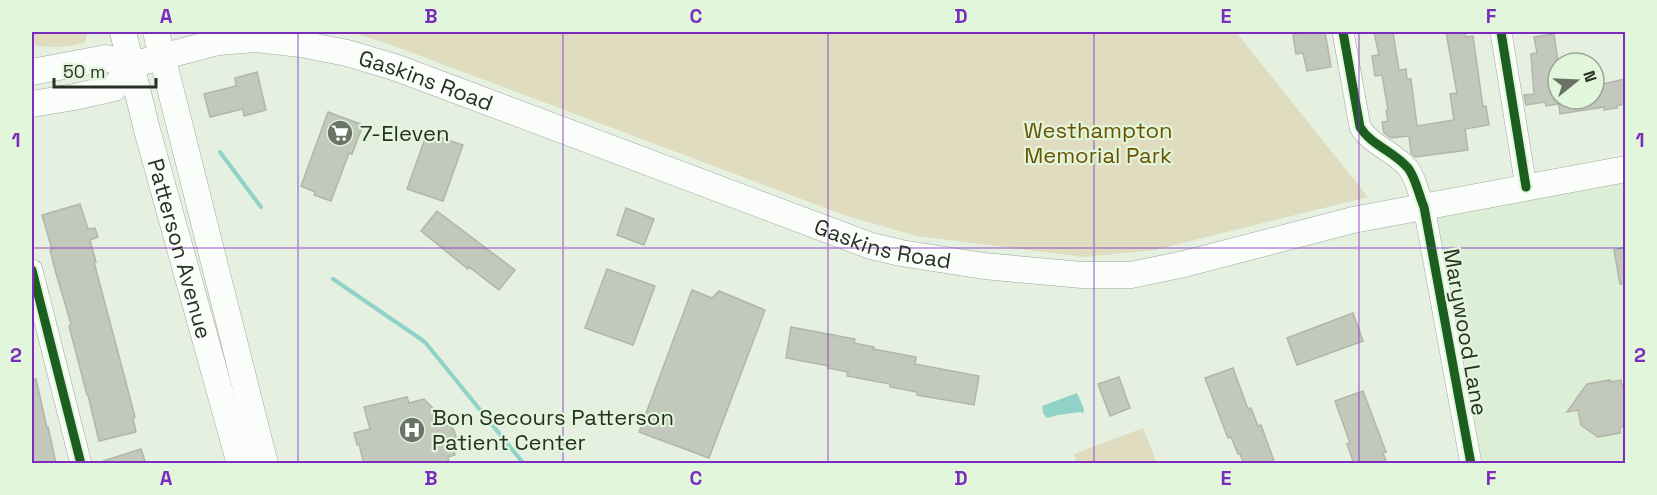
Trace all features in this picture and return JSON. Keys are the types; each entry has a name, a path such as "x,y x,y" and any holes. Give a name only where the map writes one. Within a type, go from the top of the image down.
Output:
{"main road":[{"name":"Patterson Avenue","path":"123,32 130,65 240,464"},
{"name":"Patterson Avenue","path":"156,32 265,464"},
{"name":"Gaskins Road","path":"130,65 218,42 256,39 301,44 347,54 397,68 871,246 984,266 1082,275 1131,274 1184,264 1326,226 1626,169"},
{"path":"32,72 106,58 130,65 114,88 32,104"}],"street":[{"name":"Marywood Lane","path":"1344,32 1360,127 1379,147 1406,166 1424,207 1471,464"},
{"path":"1501,32 1526,187"},
{"path":"32,270 81,464"}],"shaded area":[{"path":"1625,179 1625,463 1482,463 1435,216"}],"green space":[{"path":"32,32 88,32 85,42 52,47 32,45"},
{"name":"Westhampton Memorial Park","path":"350,32 1236,32 1368,197 1154,250 1084,257 916,236 844,215 389,44"},
{"path":"1143,428 1157,463 1077,463 1074,454"}],"water":[{"path":"1077,393 1084,409 1083,414 1081,412 1047,418 1043,413 1042,406"}],"building":[{"path":"1298,32 1325,32 1331,67 1307,71 1303,53 1296,54 1293,35"},
{"path":"1374,32 1393,32 1399,70 1406,69 1407,79 1411,79 1417,126 1454,120 1450,94 1457,93 1446,32 1465,32 1466,37 1473,36 1483,107 1486,106 1489,125 1465,129 1468,150 1415,157 1411,153 1409,136 1391,138 1384,133 1382,122 1388,121 1386,111 1388,110 1382,75 1375,76 1372,56 1379,55"},
{"path":"1554,34 1556,51 1546,51 1546,106 1545,102 1526,105 1524,95 1534,94 1531,54 1537,53 1534,37"},
{"path":"257,72 266,110 244,116 243,109 210,117 204,94 236,86 235,78"},
{"path":"1625,79 1625,104 1606,110 1606,83"},
{"path":"1560,111 1579,111 1560,114"},
{"path":"328,112 363,125 352,154 349,153 331,201 314,195 315,192 301,186"},
{"path":"427,133 463,145 443,201 407,189"},
{"path":"80,204 88,229 95,228 98,237 90,240 96,262 94,262 135,417 133,418 136,432 99,441 42,215"},
{"path":"626,208 654,219 644,245 617,235"},
{"path":"437,211 515,270 499,290 469,267 468,269 421,231"},
{"path":"1626,247 1626,284 1620,284 1614,250"},
{"path":"607,269 655,286 633,345 585,328"},
{"path":"692,290 712,298 719,291 765,310 709,458 639,432"},
{"path":"1353,313 1363,341 1297,365 1287,338"},
{"path":"791,327 855,339 854,343 874,347 873,349 916,357 915,364 979,376 974,405 917,395 917,392 890,387 890,384 847,376 848,372 828,368 829,366 786,358"},
{"path":"1233,368 1248,409 1251,408 1258,426 1261,425 1275,464 1244,464 1231,437 1228,438 1205,378"},
{"path":"1119,377 1130,408 1110,416 1098,384"},
{"path":"36,379 56,464 32,464 32,380"},
{"path":"1610,380 1610,382 1621,380 1626,401 1626,422 1620,429 1620,433 1598,437 1581,425 1578,410 1567,412 1587,384"},
{"path":"1363,391 1386,452 1383,453 1387,464 1354,464 1347,444 1350,443 1335,401"},
{"name":"Bon Secours Patterson Patient Center","path":"407,397 409,403 424,399 454,430 456,437 451,438 455,455 448,457 449,464 364,464 354,433 370,429 364,407"},
{"path":"141,449 146,464 103,464 103,461"}],"waterway":[{"path":"220,152 261,207"},
{"path":"333,279 425,342 524,464"}],"cycle path":[{"path":"1343,32 1360,127 1370,139 1407,167 1415,180 1424,207 1471,464"},
{"path":"1501,32 1526,187"},
{"path":"32,270 81,464"}],"place":[{"name":"7-Eleven","path":"340,133"},
{"name":"Bon Secours Patterson Patient Center","path":"412,430"}]}
